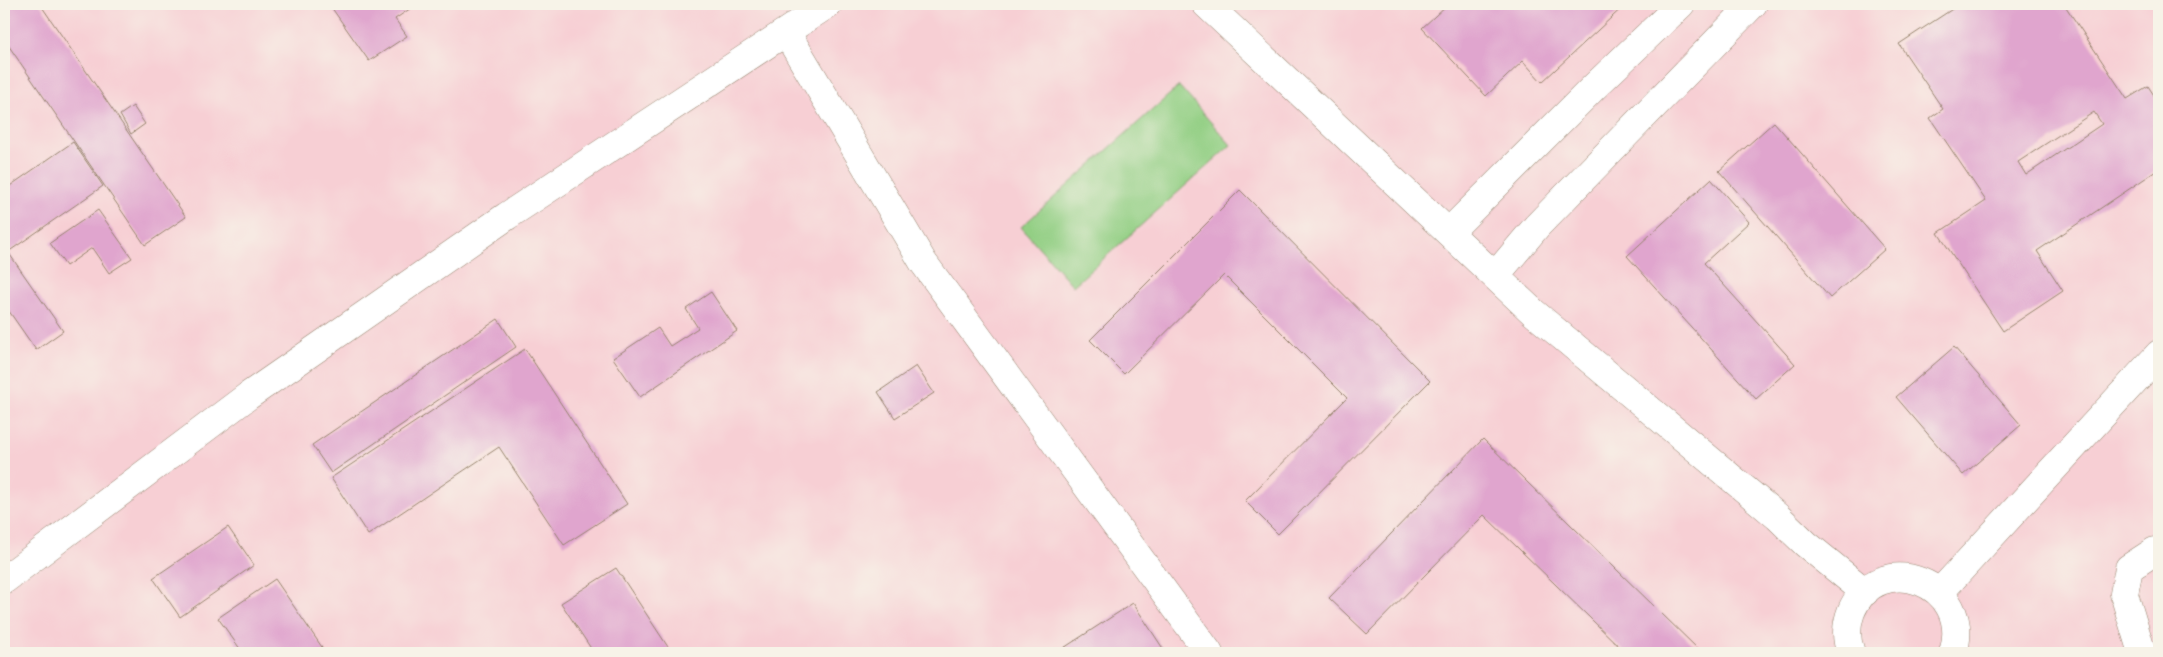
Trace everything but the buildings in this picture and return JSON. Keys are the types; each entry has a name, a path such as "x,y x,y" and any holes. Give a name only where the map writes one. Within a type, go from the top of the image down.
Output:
{"street":[{"path":"4,580 256,390 507,216 828,4"},
{"path":"1206,4 1533,312 1865,592"},
{"path":"1449,232 1681,4"},
{"path":"1495,276 1537,226 1745,7"},
{"path":"786,32 923,262 1209,653"},
{"path":"1940,592 2159,354"},
{"path":"2142,653 2124,594 2129,568 2155,551 2159,551"},
{"path":"1851,653 1847,635 1849,619 1855,604 1865,592 1879,582 1894,578 1911,578 1926,583 1940,592 1950,606 1956,623 1957,640 1953,653"}],"shaded area":[{"path":"4,4 2159,4 2159,653 4,653"}],"green space":[{"path":"1179,86 1231,145 1073,286 1021,227"}]}
